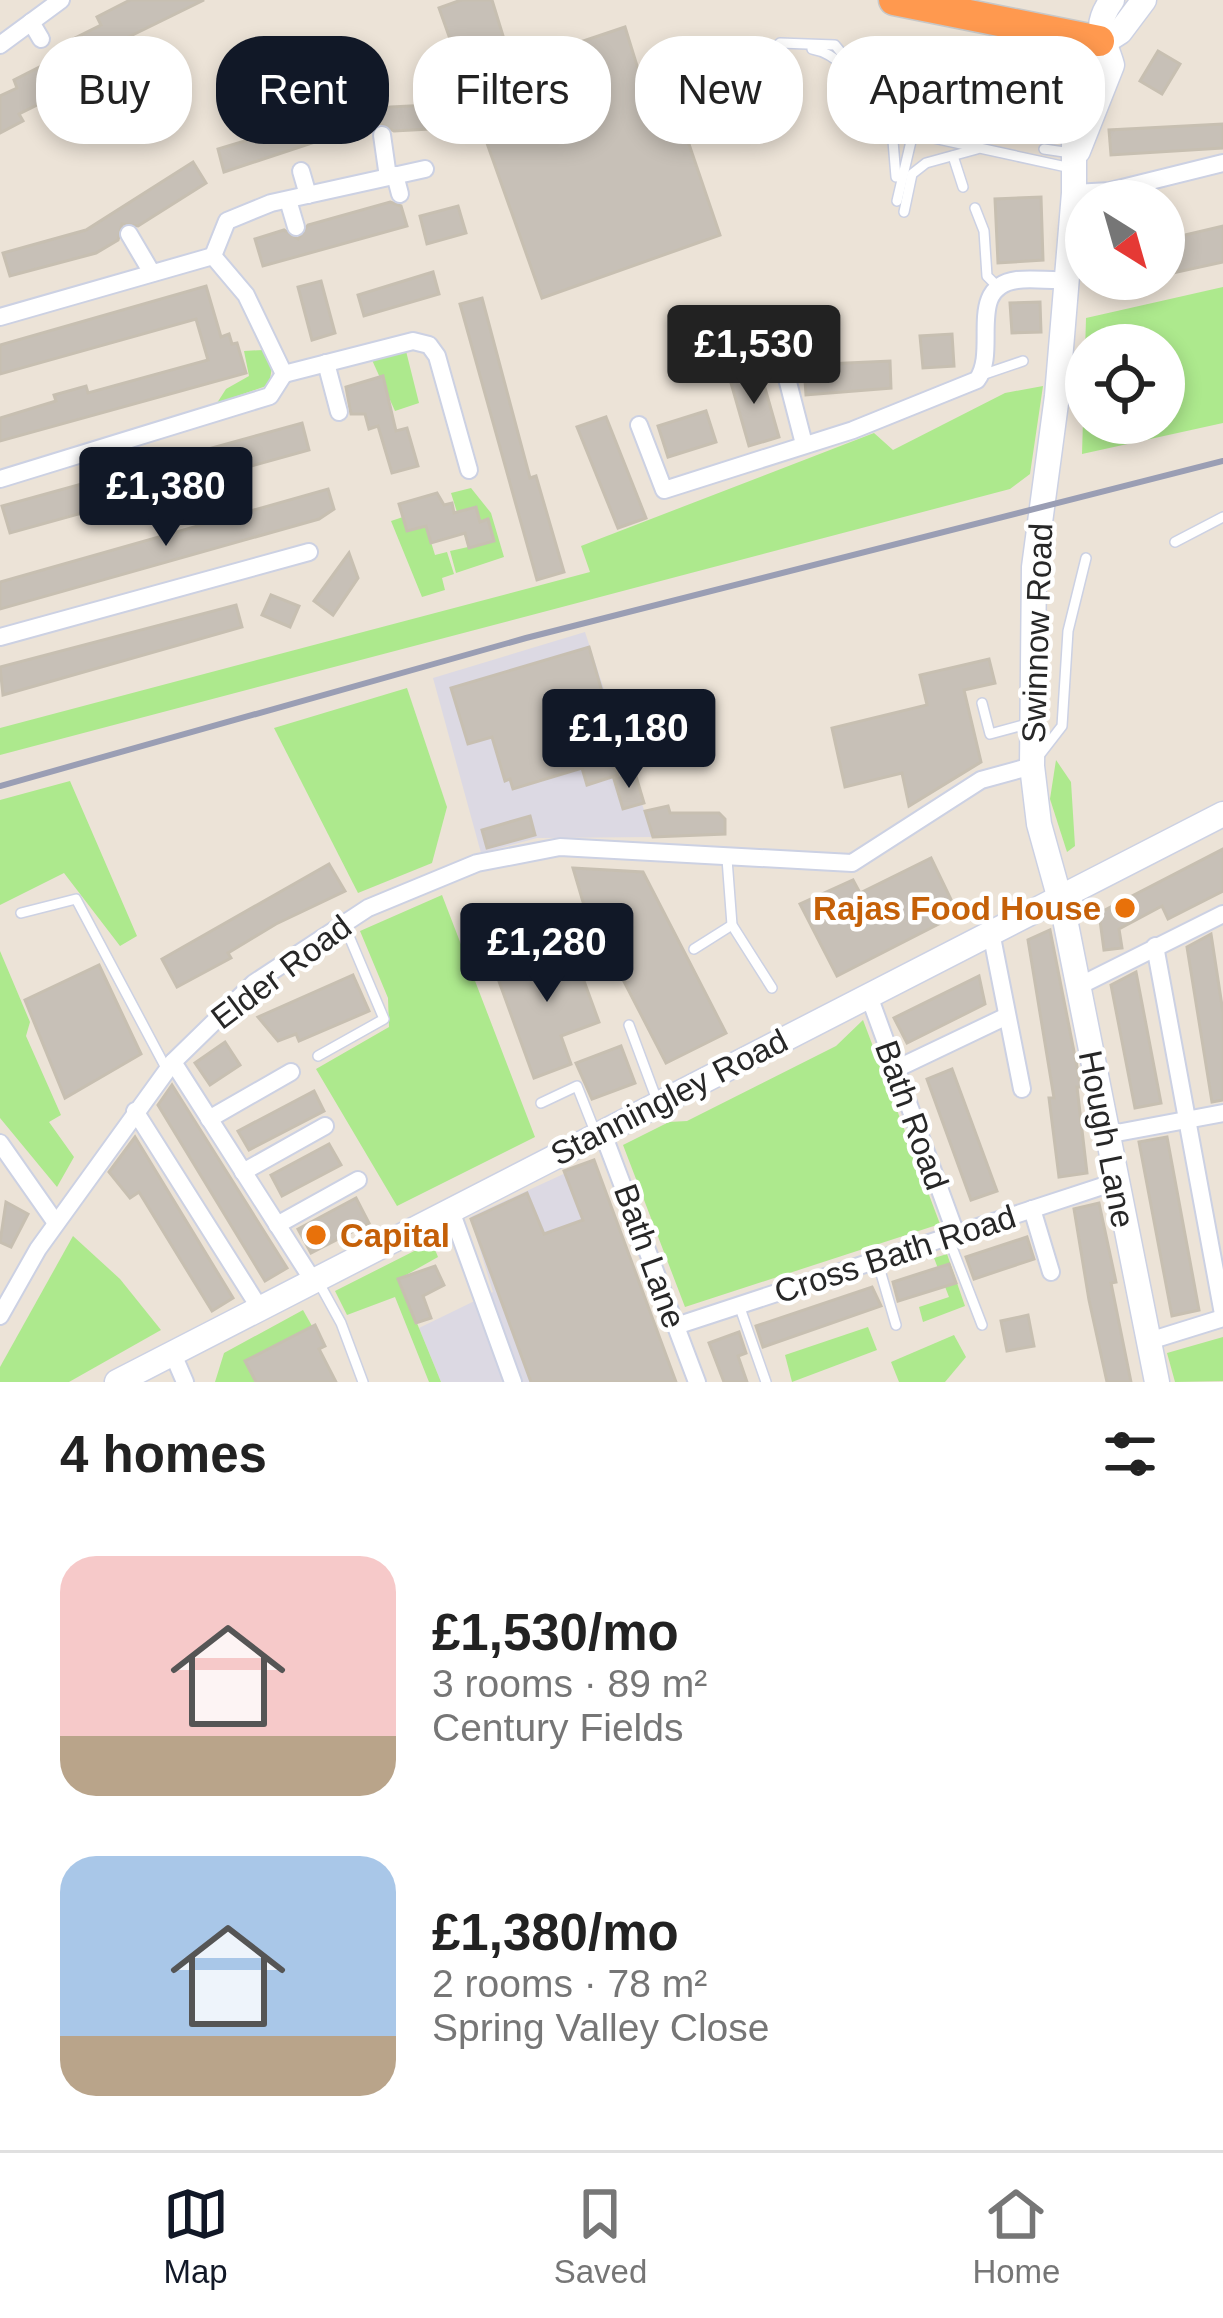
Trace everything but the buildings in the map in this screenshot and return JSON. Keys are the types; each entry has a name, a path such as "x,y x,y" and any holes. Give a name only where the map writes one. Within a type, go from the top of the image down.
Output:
{"highway":[{"path":"894,0 1105,18"}],"street":[{"path":"0,45 36,30 62,0"},
{"name":"Swinnow Road","path":"1074,180 1074,82 1084,55 1105,18 1120,32 1139,7"},
{"path":"384,144 400,194"},
{"path":"1075,162 1110,191 1223,163"},
{"path":"213,256 226,221 288,200 424,169"},
{"path":"301,171 308,195"},
{"path":"288,200 296,227"},
{"path":"129,234 152,273"},
{"path":"0,317 213,256"},
{"path":"213,256 246,295 284,374"},
{"path":"639,425 664,490 853,430 982,375 988,299 998,287 1013,280 1065,280"},
{"name":"Swinnow Road","path":"1058,896 1039,824 1032,722 1034,567 1065,289"},
{"path":"0,479 269,396 284,374 413,341 429,346 437,356 469,470"},
{"path":"782,359 804,444"},
{"path":"326,363 339,412"},
{"path":"0,638 309,552"},
{"name":"Elder Road","path":"0,1316 56,1222 170,1066 254,983 343,922 445,874 514,853 560,847 852,863 981,780 1032,766"},
{"name":"Stanningley Road","path":"117,1382 1223,814"},
{"name":"Hough Lane","path":"1058,896 1157,1382"},
{"path":"1079,986 1223,914"},
{"path":"991,932 1022,1089"},
{"path":"1146,1342 1223,1316 1155,946"},
{"name":"Bath Road","path":"869,996 952,1236"},
{"path":"896,1070 1007,1016"},
{"path":"170,1066 313,1279"},
{"path":"209,1119 291,1072"},
{"path":"135,1111 260,1306"},
{"path":"1106,1135 1223,1112"},
{"path":"243,1172 325,1126"},
{"name":"Bath Lane","path":"599,1132 697,1382"},
{"path":"2,1150 56,1222"},
{"path":"277,1225 358,1180"},
{"name":"Cross Bath Road","path":"676,1326 1115,1182"},
{"path":"449,1208 513,1382"},
{"path":"1032,1209 1051,1272"},
{"path":"172,1352 184,1382"}],"lane":[{"path":"893,144 897,201"},
{"path":"897,188 909,144"},
{"path":"904,212 912,173 956,144"},
{"path":"1033,144 1075,162"},
{"path":"951,145 1075,162"},
{"path":"951,145 963,187"},
{"path":"1044,148 1075,162"},
{"path":"975,208 984,231 986,276 998,287"},
{"path":"982,375 1023,361"},
{"path":"1175,542 1223,518"},
{"path":"1032,766 1062,726 1068,631 1086,558"},
{"path":"982,703 990,734 1032,722"},
{"path":"727,859 732,925 772,988"},
{"path":"21,913 76,898 170,1066"},
{"path":"318,1056 384,1019 343,922"},
{"path":"694,949 732,925"},
{"path":"628,1025 658,1103"},
{"path":"541,1103 577,1086 599,1132"},
{"path":"952,1236 982,1325"},
{"path":"877,1260 896,1325"},
{"path":"313,1279 341,1323 363,1382"},
{"path":"739,1305 766,1382"}],"shaded area":[{"path":"585,632 653,837 537,838 481,853 433,678"},
{"path":"594,1160 676,1382 441,1382 419,1328 493,1292 470,1217"}],"green space":[{"path":"1223,287 1223,423 1185,431 1185,324 1086,324 1086,318 1185,300 1185,296"},
{"path":"263,350 272,367 269,385 217,403 226,389 249,376 244,351"},
{"path":"406,351 419,403 395,411 372,360"},
{"path":"1043,386 1030,474 1010,489 0,755 0,728 590,572 581,546 874,433 893,450 1005,393"},
{"path":"1082,444 1127,444 1082,454"},
{"path":"471,488 491,513 504,557 456,573 450,551 468,547 451,493"},
{"path":"403,517 407,531 426,526 435,555 447,552 454,574 442,578 445,590 422,597 391,521"},
{"path":"407,688 447,807 432,863 358,893 274,728"},
{"path":"1056,760 1071,782 1075,846 1067,852 1050,799"},
{"path":"70,781 137,936 120,946 64,873 0,905 0,800"},
{"path":"442,895 535,1137 397,1206 316,1069 389,1027 388,998 360,931"},
{"path":"0,951 30,1022 26,1036 61,1115 49,1122 74,1157 57,1187 0,1118"},
{"path":"863,1020 940,1224 685,1307 623,1145 669,1122 687,1121 836,1046"},
{"path":"73,1236 120,1279 161,1330 69,1382 0,1382 0,1367"},
{"path":"432,1242 438,1257 399,1279 441,1382 429,1382 395,1297 347,1315 335,1291"},
{"path":"947,1254 965,1306 923,1322 919,1307 949,1297 934,1258"},
{"path":"303,1310 312,1326 245,1361 256,1382 215,1382 224,1353"},
{"path":"868,1327 877,1350 792,1382 785,1355"},
{"path":"954,1335 966,1357 945,1382 899,1382 891,1362"},
{"path":"1223,1337 1223,1381 1175,1382 1167,1353"}],"railway":[{"path":"0,786 526,638 1223,461"}],"place":[{"name":"Rajas Food House","path":"1125,908"},
{"name":"Capital","path":"316,1235"}]}
